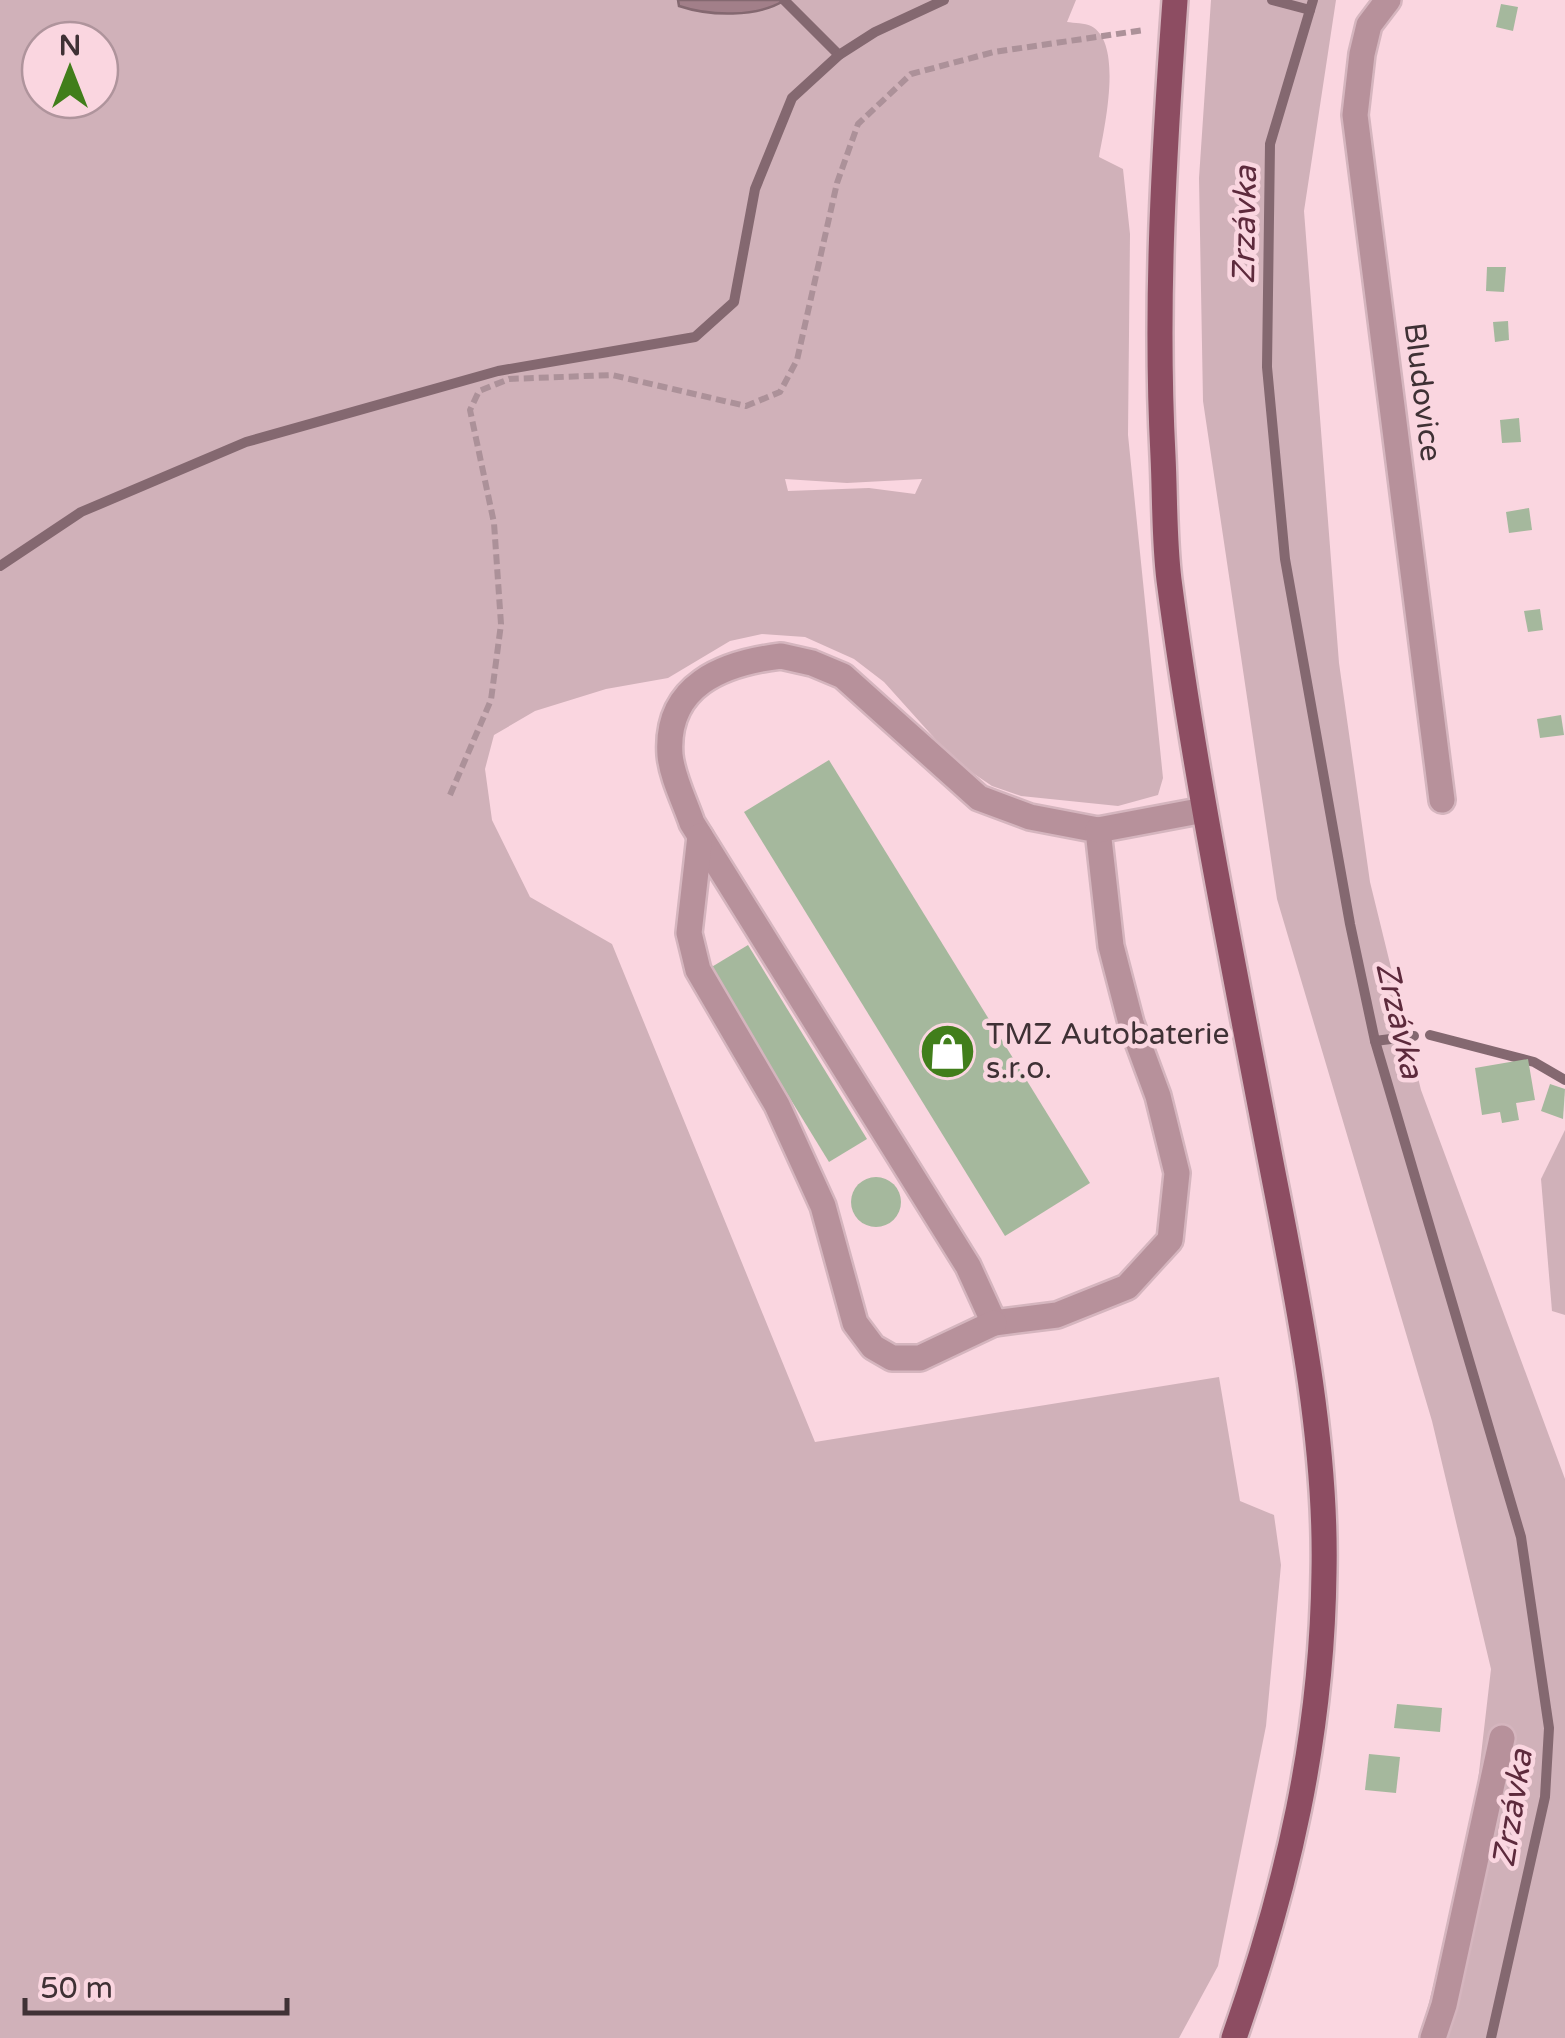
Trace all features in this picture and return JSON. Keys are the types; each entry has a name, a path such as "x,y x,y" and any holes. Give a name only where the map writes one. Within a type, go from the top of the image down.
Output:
{"main road":[{"path":"1176,0 1162,188 1159,373 1168,574 1204,810 1291,1265 1321,1469 1324,1568 1319,1690 1307,1774 1278,1907 1234,2038"}],"street":[{"name":"Bludovice","path":"1388,0 1369,25 1355,114 1442,800"},
{"path":"994,1323 968,1266 692,823 670,756 680,702 724,667 780,656 843,676 979,798 1030,817 1098,830 1204,810"},
{"path":"700,836 689,934 698,970 778,1105 824,1206 855,1323 873,1347 892,1358 920,1358 994,1323 1058,1315 1126,1287 1170,1240 1177,1173 1158,1096 1131,1023 1111,946 1098,830"},
{"path":"1433,2038 1444,2006 1502,1738"}],"path":[{"path":"450,795 491,700 501,624 494,524 470,410 478,391 509,379 612,375 746,406 780,392 797,360 837,183 858,124 881,101 912,74 994,52 1173,28"}],"shaded area":[{"path":"0,0 1076,0 1067,22 1091,26 1101,35 1107,50 1109,87 1099,157 1123,169 1130,234 1128,435 1163,778 1158,795 1118,806 1021,796 992,786 955,761 884,682 854,659 805,637 762,634 730,641 668,678 606,689 535,711 494,735 485,769 492,820 530,897 612,944 815,1442 1219,1377 1240,1501 1274,1515 1281,1565 1266,1726 1218,1966 1179,2038 0,2038","holes":["785,479 847,483 922,479 915,494 869,488 788,491"]},
{"path":"678,0 785,0 761,10 733,14 679,6"},
{"path":"1211,0 1336,0 1304,211 1339,663 1370,882 1421,1090 1565,1479 1565,2038 1420,2038 1472,1833 1491,1669 1432,1421 1277,899 1203,401 1199,178"},
{"path":"1565,1130 1565,1315 1552,1311 1541,1179"}],"building":[{"path":"1501,4 1518,7 1513,31 1496,27"},
{"path":"1487,267 1506,267 1504,292 1486,291"},
{"path":"1508,321 1509,340 1495,342 1493,322"},
{"path":"1519,418 1521,442 1502,443 1500,420"},
{"path":"1529,508 1532,530 1509,533 1506,512"},
{"path":"1540,609 1543,630 1528,632 1524,611"},
{"path":"1561,715 1564,735 1540,738 1537,719"},
{"path":"829,760 1090,1183 1005,1236 744,812"},
{"path":"748,945 867,1139 829,1162 710,968"},
{"path":"1528,1059 1535,1100 1516,1103 1519,1120 1502,1123 1500,1112 1482,1115 1475,1068"},
{"path":"1550,1084 1565,1089 1563,1119 1541,1111"},
{"path":"876,1177 894,1184 901,1202 894,1220 876,1227 858,1220 851,1202 858,1184"},
{"path":"1397,1704 1442,1708 1440,1732 1394,1728"},
{"path":"1369,1754 1400,1757 1396,1793 1365,1790"}],"waterway":[{"path":"784,0 839,55"},
{"path":"0,566 81,512 246,442 498,371 695,337 734,302 755,189 792,98 839,55 875,32 944,0"},
{"path":"1272,0 1310,10"},
{"name":"Zrzávka","path":"1313,0 1270,144 1267,367 1285,559 1350,924 1375,1041 1521,1537 1549,1728 1545,1797 1491,2038"},
{"path":"1430,1035 1534,1062 1565,1080"},
{"path":"1375,1041 1414,1036"}],"place":[{"name":"TMZ Autobaterie s.r.o.","path":"947,1051"}]}
